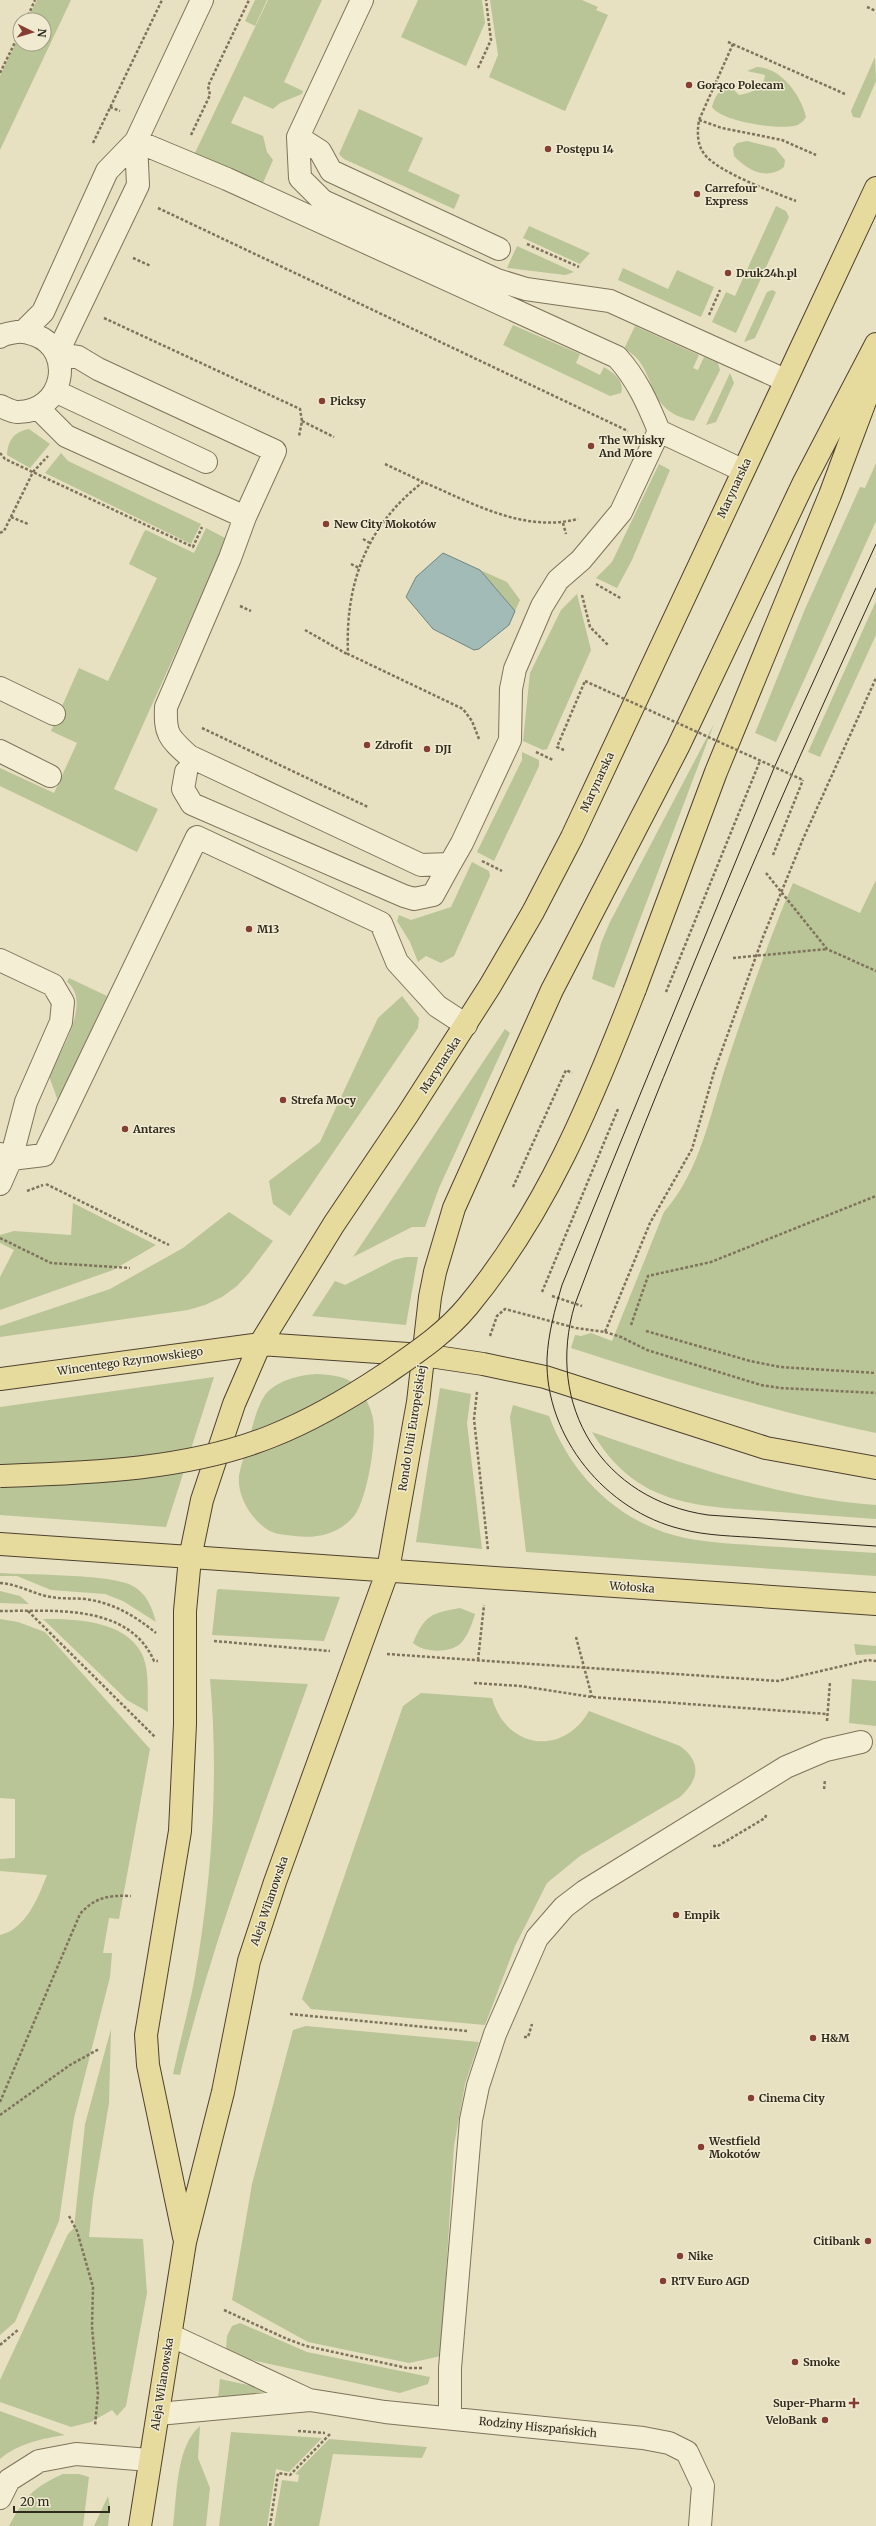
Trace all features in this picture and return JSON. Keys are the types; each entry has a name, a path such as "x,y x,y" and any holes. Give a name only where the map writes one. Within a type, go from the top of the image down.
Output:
{"main road":[{"name":"Marynarska","path":"260,1344 320,1246 466,1025 533,912 572,837 742,470 876,188"},
{"path":"876,344 804,482 678,747 552,990 479,1150 454,1208 435,1272 423,1355 483,1364 545,1377 766,1448 876,1468"},
{"path":"0,1476 61,1474 173,1462 271,1437 350,1398 432,1342 466,1307 525,1227 572,1142 601,1076 716,772 830,495 876,372"},
{"path":"190,1558 202,1500 223,1435 243,1381 260,1344"},
{"name":"Rondo Unii Europejskiej","path":"260,1344 423,1355 415,1417 388,1570"},
{"name":"Wincentego Rzymowskiego","path":"0,1379 260,1344"},
{"path":"0,1544 190,1558 388,1570"},
{"name":"Aleja Wilanowska","path":"185,2242 148,2065 146,2035 180,1831 185,1724 185,1610 190,1558"},
{"name":"Aleja Wilanowska","path":"140,2526 149,2460 158,2414 185,2242 223,2092 241,1997 259,1926 388,1570"},
{"name":"Wołoska","path":"388,1570 876,1604"}],"street":[{"path":"0,337 24,331 43,312 108,171 136,141 202,0"},
{"path":"362,0 298,137 300,178 323,201 497,280 526,289 610,300 785,380"},
{"path":"298,137 320,151 331,171 499,249"},
{"path":"57,354 138,185 136,141"},
{"path":"136,141 173,158 227,179 617,357 632,373 642,391 659,431 742,470"},
{"path":"0,406 17,412 38,408 57,392 61,375 57,354 43,338 24,331"},
{"path":"57,354 78,357 98,369 275,451 245,517 166,707 165,728 174,742 189,756 421,865 450,864"},
{"path":"57,392 206,462"},
{"path":"38,408 66,436 245,517"},
{"path":"186,772 183,789 192,804 404,896 414,899 433,894 462,843 510,740 511,689 515,669 542,606 558,580 581,560 621,512 659,431"},
{"path":"0,688 54,714"},
{"path":"0,751 50,776"},
{"path":"5,1166 44,1155 197,837 381,923 397,962 437,1006 466,1025"},
{"path":"0,960 53,985 63,1002 61,1022 26,1102 5,1166"},
{"path":"450,2418 450,2368 471,2120 478,2086 495,2034 537,1938 564,1908 585,1891 786,1767 826,1750 861,1742"},
{"name":"Rodziny Hiszpańskich","path":"170,2335 310,2400"},
{"name":"Rodziny Hiszpańskich","path":"158,2414 310,2400 385,2412 643,2438 669,2443 687,2452 703,2486 700,2526"},
{"path":"0,2498 9,2480 39,2461 76,2454 149,2460"}],"path":[{"path":"30,12 35,0"},
{"path":"478,68 491,40 486,0"},
{"path":"867,7 876,11"},
{"path":"728,42 844,94"},
{"path":"733,44 699,120 697,133 699,146 712,162 796,201"},
{"path":"0,73 12,47"},
{"path":"699,120 722,128 782,140 816,155"},
{"path":"132,196 628,431 626,437"},
{"path":"133,258 151,266"},
{"path":"708,317 720,290"},
{"path":"104,318 300,409 302,421 298,444"},
{"path":"302,421 334,437"},
{"path":"0,532 4,531 33,472 66,436"},
{"path":"0,453 5,459 193,547 204,524 237,539"},
{"path":"385,464 423,482 513,520 539,523 563,523 579,519 585,514"},
{"path":"348,654 348,610 358,568 370,543 389,514 423,482"},
{"path":"11,517 28,524"},
{"path":"363,539 370,543"},
{"path":"351,564 358,568"},
{"path":"592,581 622,599"},
{"path":"582,594 590,627 609,646"},
{"path":"305,630 348,654 463,709 477,732 479,743"},
{"path":"605,1332 652,1218 692,1148 714,1072 781,892 876,678"},
{"path":"564,750 557,748 585,681 803,780 773,855"},
{"path":"201,728 373,809"},
{"path":"542,754 553,760"},
{"path":"730,833 760,761"},
{"path":"491,866 502,871"},
{"path":"766,873 827,949 876,970"},
{"path":"733,958 827,949"},
{"path":"5,1166 169,1245"},
{"path":"631,1325 648,1276 711,1262 876,1196"},
{"path":"0,1238 51,1263 130,1268"},
{"path":"552,1296 582,1306"},
{"path":"491,1329 497,1316 505,1309 576,1328 605,1332 621,1337 647,1350 761,1385 780,1388 876,1393"},
{"path":"646,1331 750,1361 780,1367 876,1373"},
{"path":"477,1393 474,1419 488,1551"},
{"path":"0,1583 18,1586 52,1597 86,1600 114,1605 133,1614 162,1637"},
{"path":"478,1660 484,1602"},
{"path":"0,1611 65,1612 95,1616 121,1625 137,1635 148,1647 154,1660 162,1661"},
{"path":"27,1611 155,1737"},
{"path":"576,1637 592,1697"},
{"path":"209,1641 324,1650"},
{"path":"391,1654 778,1681 868,1660 876,1661"},
{"path":"474,1683 520,1686 592,1697 827,1714"},
{"path":"0,2102 80,1914 89,1903 102,1897 131,1896"},
{"path":"0,2115 70,2065 99,2049"},
{"path":"69,2216 77,2231 93,2287 92,2327 98,2394 95,2426"},
{"path":"224,2310 287,2339 306,2346 407,2368 423,2368"},
{"path":"0,2345 19,2329"},
{"path":"270,2526 278,2473 290,2475 331,2433"}],"green space":[{"path":"37,0 71,0 52,40 52,12 31,12"},
{"path":"255,0 267,0 255,26 245,21"},
{"path":"268,0 322,0 284,82 303,91 302,94 280,103 273,109 244,96 231,123 263,136 267,152 273,160 262,185 194,155"},
{"path":"418,0 482,0 485,23 466,66 401,37"},
{"path":"490,0 582,0 598,7 596,10 608,15 565,111 489,77 498,55"},
{"path":"12,51 46,52 0,150 0,76"},
{"path":"875,57 876,81 860,118 853,117 851,111"},
{"path":"757,67 774,72 789,84 800,100 806,117 801,123 786,127 750,123 726,117 712,107 718,93 731,83 733,89 739,95 756,90 762,84 765,75 747,71"},
{"path":"359,109 423,138 408,171 460,195 454,209 344,159 339,154"},
{"path":"747,141 775,148 785,160 784,167 778,171 764,173 745,166 734,156 733,148 737,143"},
{"path":"776,206 786,211 789,217 736,333 712,322 726,292 735,296"},
{"path":"529,226 590,253 580,264 523,238"},
{"path":"517,246 574,272 565,275 507,268"},
{"path":"623,268 668,289 677,270 714,287 701,317 618,280"},
{"path":"772,290 776,292 755,338 744,342 767,292"},
{"path":"513,325 580,354 576,363 600,375 604,367 614,374 620,381 622,388 621,393 610,396 503,345"},
{"path":"635,326 699,355 693,368 698,370 704,357 718,363 720,370 694,421 677,415 665,408 652,387 643,366 635,357 624,349"},
{"path":"730,373 734,383 716,422 706,425"},
{"path":"29,429 50,444 30,468 7,455 10,441 19,432"},
{"path":"61,453 68,461 201,524 191,544 45,473"},
{"path":"876,463 876,521 776,742 755,733 805,609 860,487 865,488"},
{"path":"659,464 670,470 632,560 617,588 596,578 612,562"},
{"path":"206,528 225,538 225,543 114,789 158,809 137,852 0,786 0,768 54,793 77,743 51,731 79,668 108,681 157,578 129,564 144,532 146,530 194,553"},
{"path":"480,570 507,582 520,600 515,611"},
{"path":"577,594 591,650 547,749 543,750 523,741 530,673 561,610"},
{"path":"876,601 876,635 820,757 808,752"},
{"path":"714,724 614,988 592,979 601,943 610,922"},
{"path":"522,752 539,760 539,766 494,861 477,852 522,760"},
{"path":"472,862 489,871 490,876 454,956 441,963 426,956 418,962 410,942 397,921 399,915 411,920 451,907"},
{"path":"876,880 876,1433 722,1395 571,1348 575,1335 581,1336 591,1333 612,1341 664,1212 677,1196 696,1160 750,995 793,883 860,913"},
{"path":"69,978 107,996 58,1101 49,1076 72,1028 75,1015 77,1002 74,991 67,982"},
{"path":"402,996 419,1018 418,1028 290,1216 273,1204 269,1181 320,1142 378,1018"},
{"path":"505,1029 510,1033 439,1188 425,1227 412,1227 353,1257"},
{"path":"73,1203 156,1245 113,1270 0,1310 0,1277 14,1250 0,1243 0,1235 14,1231 71,1235"},
{"path":"229,1212 273,1241 249,1273 237,1286 222,1297 205,1305 188,1310 0,1337 0,1326 110,1289 183,1248"},
{"path":"406,1257 418,1257 406,1325 312,1316 335,1281 345,1285 394,1260"},
{"path":"317,1374 338,1376 350,1381 362,1392 368,1403 373,1419 374,1440 367,1484 359,1508 354,1516 342,1527 327,1534 311,1537 277,1533 268,1530 256,1520 246,1506 239,1484 241,1467 255,1417 265,1395 282,1382 289,1379"},
{"path":"214,1377 166,1527 0,1515 0,1407"},
{"path":"440,1388 471,1394 467,1423 482,1549 416,1542"},
{"path":"513,1405 549,1416 571,1459 585,1478 601,1495 619,1509 640,1522 661,1531 685,1538 705,1541 876,1553 876,1576 526,1552 510,1417"},
{"path":"592,1432 732,1478 767,1487 839,1501 876,1505 876,1519 713,1507 667,1497 646,1487 627,1474 609,1456"},
{"path":"0,1573 87,1577 120,1581 131,1585 141,1592 148,1600 156,1622 123,1601 105,1594 51,1590 17,1576 0,1576"},
{"path":"217,1590 340,1597 324,1641 212,1635"},
{"path":"0,1591 20,1596 29,1604 0,1603"},
{"path":"460,1608 475,1614 467,1635 457,1646 451,1649 438,1651 424,1649 413,1643 421,1626 430,1617 442,1612"},
{"path":"0,1619 18,1622 45,1632 150,1749 119,1919 109,1918 103,1953 112,1953 110,1977 74,2118 59,2221 15,2322 0,2335 0,1935 9,1932 24,1919 35,1903 47,1875 0,1871 0,1859 15,1858 15,1799 0,1798"},
{"path":"43,1619 84,1621 112,1628 124,1634 134,1643 145,1661 148,1683 148,1712 127,1700"},
{"path":"854,1644 876,1646 876,1654 856,1655"},
{"path":"210,1679 308,1684 238,1878 207,1976 180,2075 173,2074 195,1976 210,1865 214,1790 214,1753"},
{"path":"852,1679 876,1681 876,1726 849,1723"},
{"path":"421,1693 492,1698 499,1715 509,1728 522,1737 536,1741 551,1741 565,1736 578,1726 589,1711 680,1746 692,1758 695,1765 694,1778 686,1791 680,1797 580,1856 547,1883 515,1946 485,2025 311,2009 302,1999 403,1706"},
{"path":"306,2026 479,2042 465,2084 454,2146 441,2356 409,2363 308,2342 232,2300 252,2184 293,2030"},
{"path":"111,2029 109,2103 93,2198 89,2237 143,2239 147,2293 126,2406 117,2416 112,2410 91,2422 71,2427 0,2402 0,2380 68,2234 74,2228 85,2124"},
{"path":"240,2323 307,2352 430,2377 428,2384 400,2393 243,2358 226,2349 227,2336 232,2326"},
{"path":"220,2379 286,2393 218,2398"},
{"path":"0,2411 65,2435 31,2442 15,2449 0,2459"},
{"path":"200,2426 198,2458 210,2488 206,2526 173,2526 177,2486 182,2458 192,2435"},
{"path":"231,2432 322,2438 289,2472 276,2469 267,2526 219,2526"},
{"path":"329,2439 427,2447 422,2458 333,2454 319,2526 274,2526 282,2480 298,2482 299,2475 295,2474"},
{"path":"63,2474 79,2474 89,2477 83,2526 9,2526 30,2494 52,2479"},
{"path":"108,2496 110,2507 108,2526 94,2526"}],"water":[{"path":"443,553 480,570 515,611 509,625 479,649 474,650 433,629 406,597 416,577"}],"tram line":[{"path":"876,544 774,768 562,1285 550,1331 547,1359 549,1388 557,1416 569,1442 585,1466 605,1488 628,1506 654,1520 681,1529 701,1533 876,1546"},
{"path":"876,588 757,854 645,1123 575,1304 568,1342 568,1378 576,1412 590,1442 612,1469 639,1490 671,1506 708,1515 876,1527"}],"place":[{"name":"Gorąco Polecam","path":"689,85"},
{"name":"Postępu 14","path":"548,149"},
{"name":"Carrefour Express","path":"697,194"},
{"name":"Druk24h.pl","path":"728,273"},
{"name":"Picksy","path":"322,401"},
{"name":"The Whisky And More","path":"591,446"},
{"name":"New City Mokotów","path":"326,524"},
{"name":"Zdrofit","path":"367,745"},
{"name":"DJI","path":"427,749"},
{"name":"M13","path":"249,929"},
{"name":"Strefa Mocy","path":"283,1100"},
{"name":"Antares","path":"125,1129"},
{"name":"Empik","path":"676,1915"},
{"name":"H&M","path":"813,2038"},
{"name":"Cinema City","path":"751,2098"},
{"name":"Westfield Mokotów","path":"701,2147"},
{"name":"Citibank","path":"868,2241"},
{"name":"Nike","path":"680,2256"},
{"name":"RTV Euro AGD","path":"663,2281"},
{"name":"Smoke","path":"795,2362"},
{"name":"Super-Pharm","path":"854,2403"},
{"name":"VeloBank","path":"825,2420"}]}
